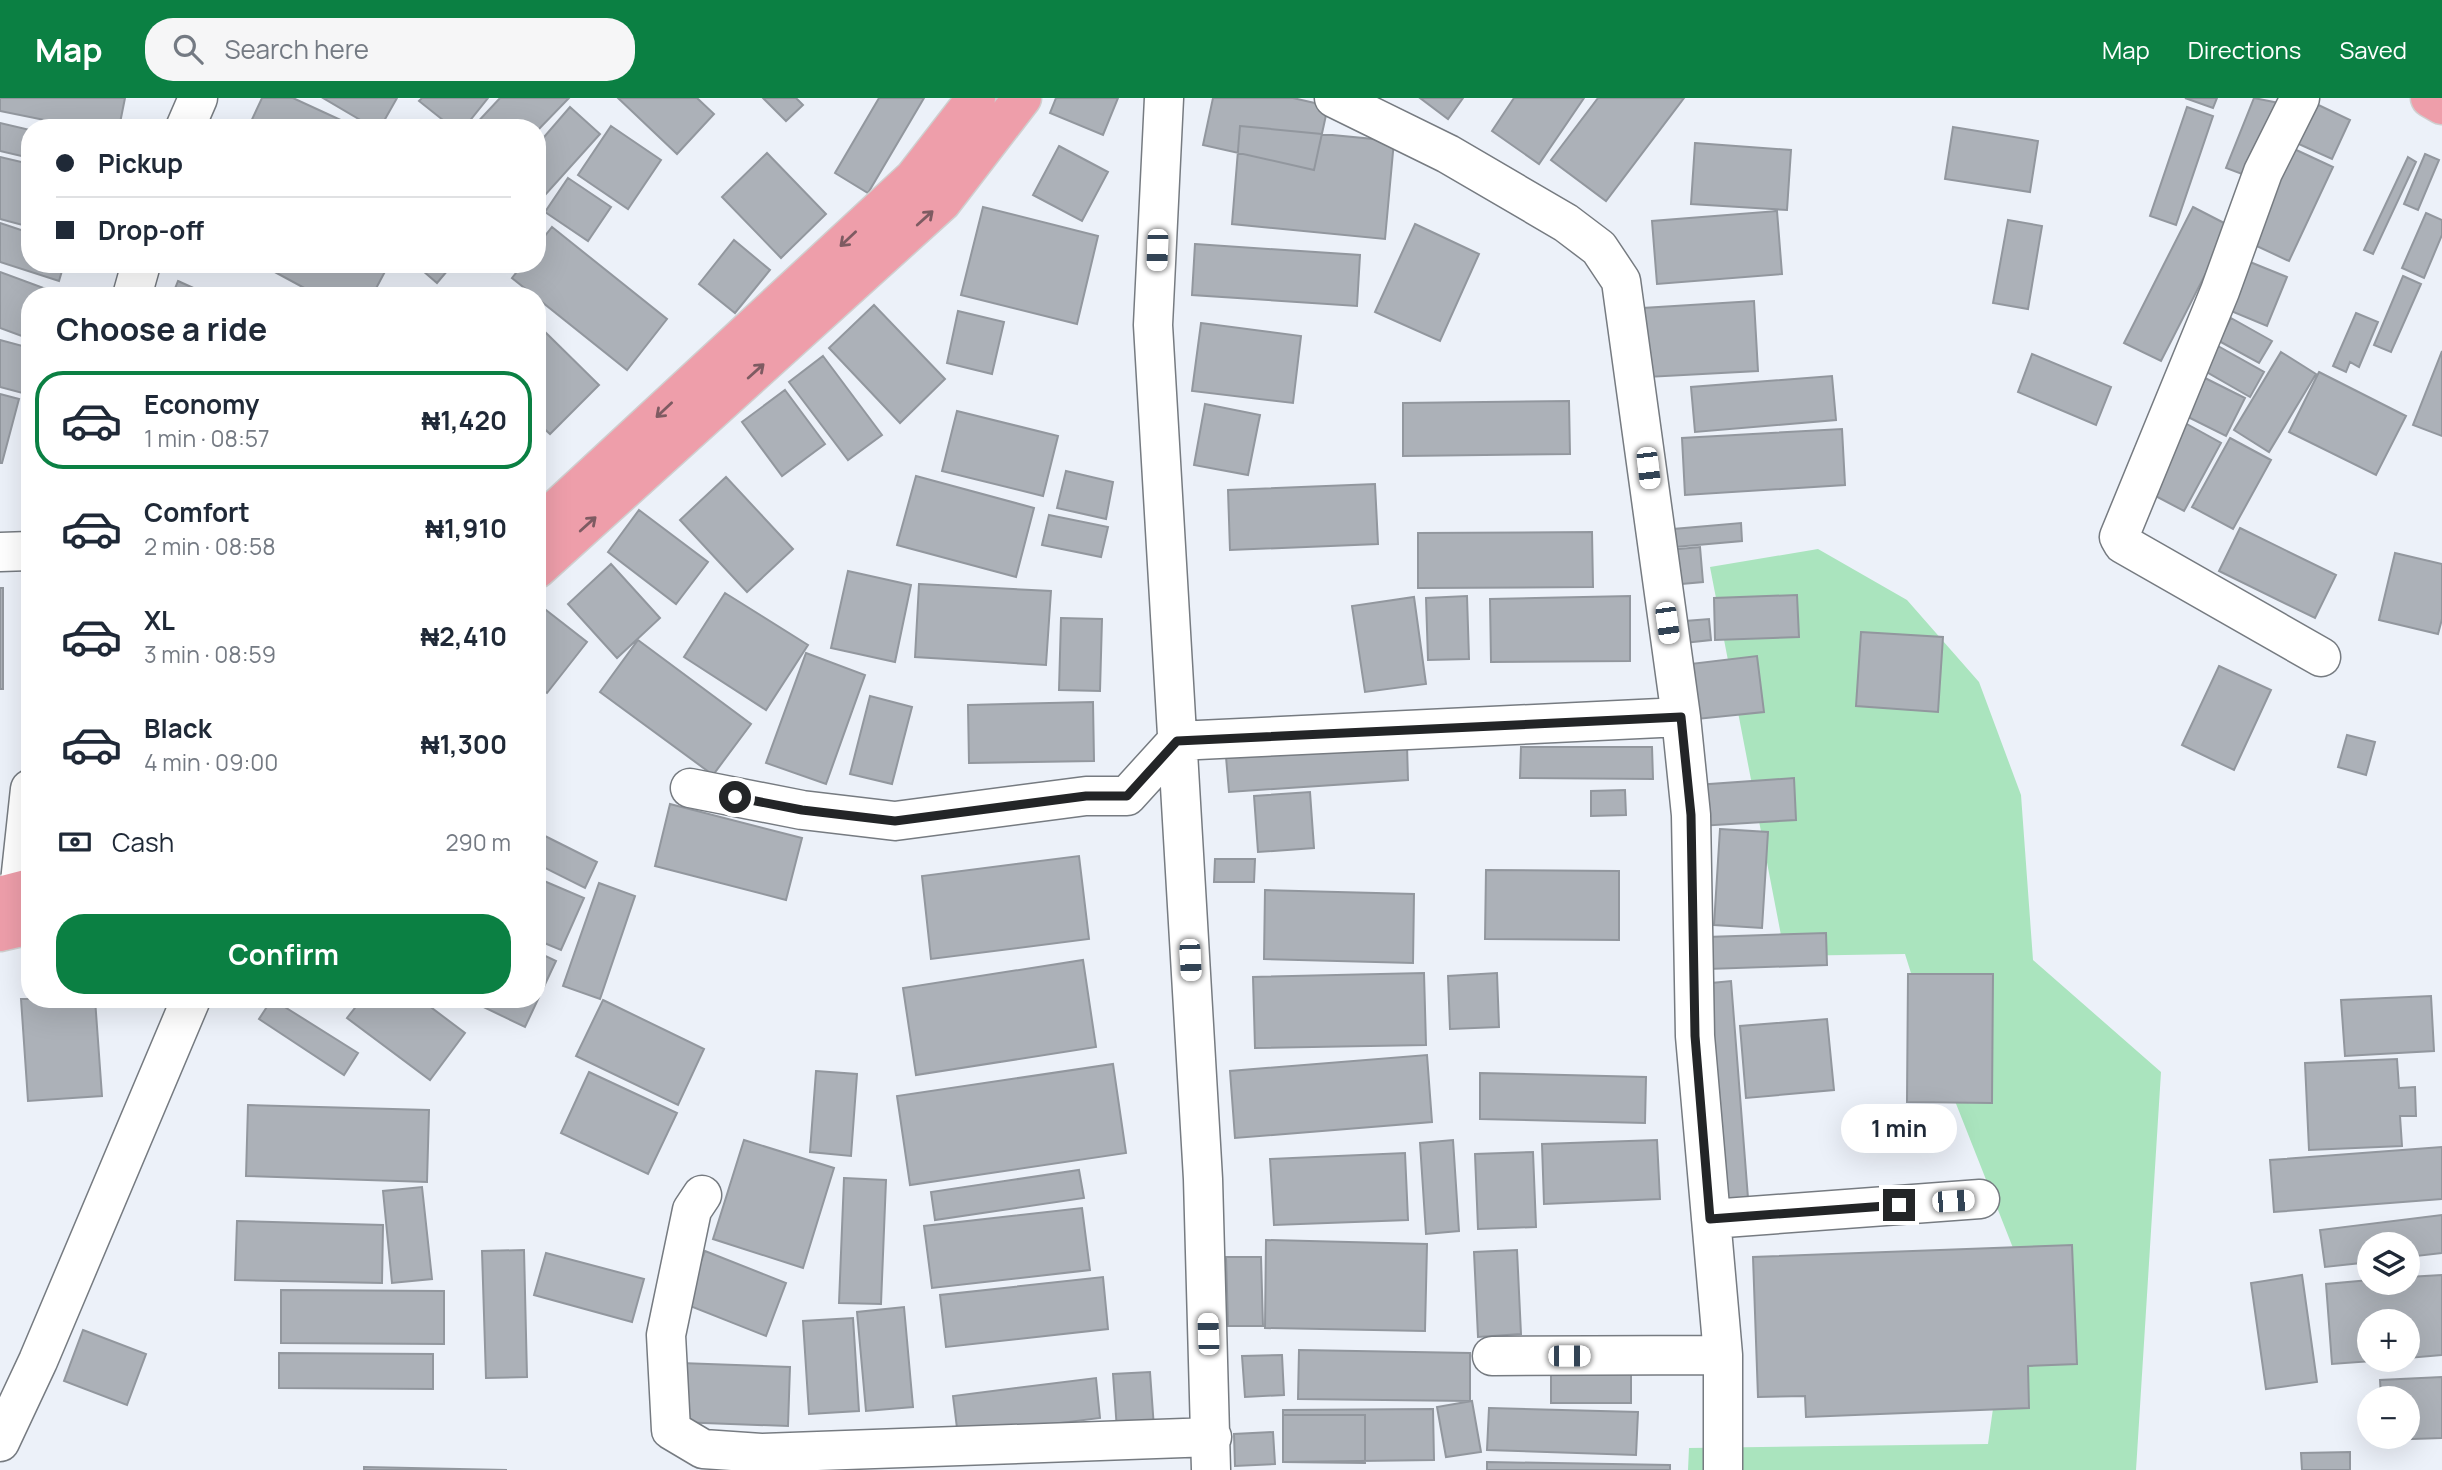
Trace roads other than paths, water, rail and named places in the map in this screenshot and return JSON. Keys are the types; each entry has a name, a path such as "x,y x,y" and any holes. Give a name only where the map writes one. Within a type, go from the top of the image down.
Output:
{"main road":[{"path":"546,519 914,178 976,98"},
{"path":"546,561 942,202 1022,98"},
{"path":"2430,98 2442,105"},
{"path":"0,932 20,900"}],"street":[{"path":"189,119 198,98"},
{"path":"702,1195 692,1210 666,1335 671,1430 703,1450 761,1461 1212,1454 1203,1179 1153,325 1164,98"},
{"path":"1334,98 1448,155 1566,223 1599,248 1621,281 1681,717 1691,815 1695,1036 1723,1355 1723,1470"},
{"path":"2300,98 2263,172 2220,291 2119,537 2123,544 2321,657"},
{"path":"0,552 21,551"},
{"path":"690,788 802,810 895,821 1086,796 1127,796 1177,741 1681,717"},
{"path":"0,1442 43,1348 187,1008"},
{"path":"1710,1219 1980,1199"},
{"path":"1492,1356 1723,1355"}]}
